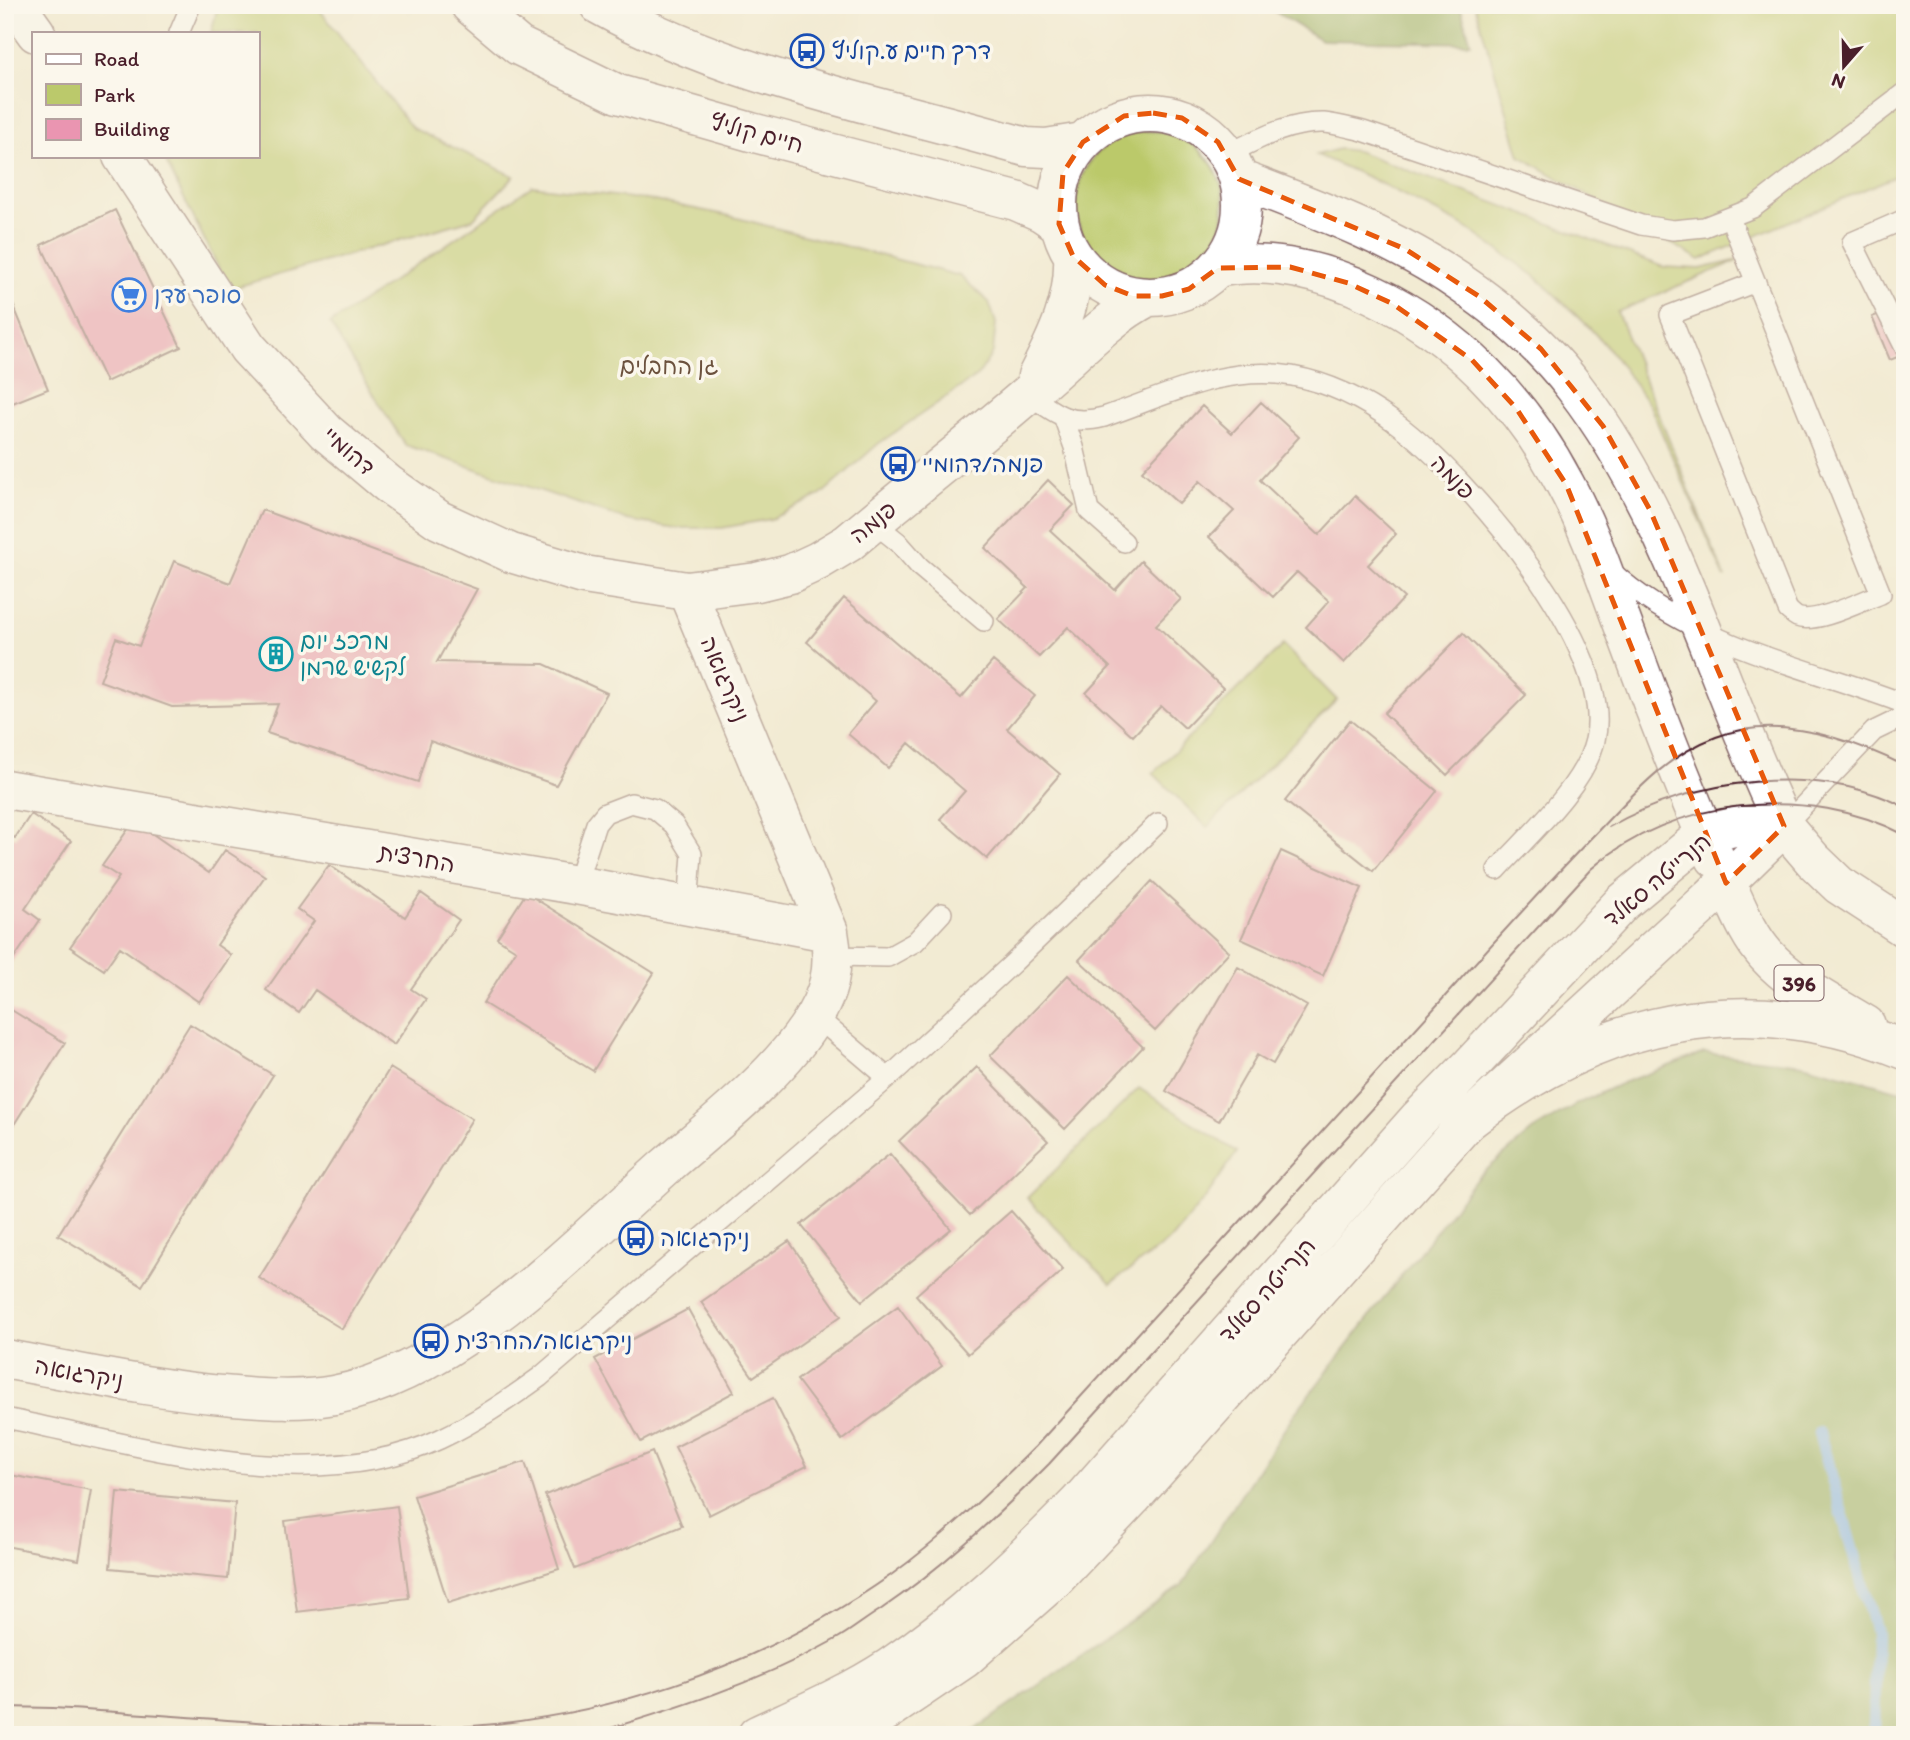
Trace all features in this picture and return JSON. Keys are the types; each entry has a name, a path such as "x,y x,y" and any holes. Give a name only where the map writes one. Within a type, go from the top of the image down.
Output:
{"main road":[{"path":"16,5 35,32"},
{"name":"חיים קוליץ","path":"470,5 519,46 618,94 751,132 1016,201 1041,212 1066,240"},
{"path":"599,5 629,22 721,61 793,84 1026,147 1046,148 1083,142"},
{"path":"1153,113 1182,118 1208,132 1234,167 1243,207 1241,222 1231,250 1218,268 1189,289 1148,297 1133,296 1105,285 1082,267 1066,240 1058,202 1061,180 1069,159 1083,142 1111,121 1124,116 1153,113"},
{"name":"דהומיי","path":"123,158 248,348 326,432 388,484 439,520 511,554 584,575 687,591"},
{"path":"1234,167 1405,249 1480,297 1541,349 1603,426 1628,467 1671,554 1752,756 1784,826 1839,885 1905,928"},
{"name":"פנמה","path":"1029,394 1056,340 1073,282 1066,240"},
{"path":"1218,268 1238,265 1290,267 1355,286 1393,303 1448,340 1498,387 1534,433 1566,484 1726,883"},
{"name":"פנמה","path":"687,591 757,582 790,574 848,543 1029,394 1097,331 1121,312 1148,297"},
{"name":"ניקרגואה","path":"5,1359 191,1393 276,1399 333,1395 378,1384 439,1352 510,1304 764,1080 808,1027 829,985 831,944 687,591"},
{"name":"החרצית","path":"5,789 688,906 831,944"},
{"name":"הנרייטה סאלד","path":"757,1735 821,1705 889,1668 961,1615 1020,1562 1079,1502 1418,1119 1622,903 1705,834 1738,827 1784,826"},
{"name":"הנרייטה סאלד","path":"840,1735 887,1711 964,1659 1055,1579 1141,1487 1467,1122 1784,826"},
{"name":"396","path":"1726,883 1752,936 1778,967 1905,1050"},
{"path":"1467,1122 1516,1087 1564,1060 1606,1041 1676,1022 1728,1017 1788,1018 1850,1031 1905,1050"}],"lane":[{"path":"179,32 191,5"},
{"path":"1234,167 1259,138 1295,126 1325,123 1363,131 1641,225 1688,229 1704,227 1730,218 1769,198 1905,92"},
{"path":"1730,218 1756,282 1881,594 1810,618 1797,617 1788,610 1670,315 1756,282"},
{"path":"1905,219 1852,242 1905,348"},
{"name":"פנמה","path":"1029,394 1049,409 1078,421 1104,417 1215,378 1234,374 1272,373 1292,376 1333,387 1375,410 1419,443 1455,478 1514,546 1547,593 1590,674 1597,704 1595,741 1582,772 1569,791 1497,870"},
{"path":"1063,416 1074,447 1089,511 1124,542"},
{"path":"873,522 898,542 920,567 984,621"},
{"path":"1597,557 1635,591 1701,629 1756,653 1905,704"},
{"path":"1784,826 1874,732 1905,716"},
{"path":"576,885 596,824 605,813 631,803 655,809 674,825 692,854 688,906"},
{"path":"5,1418 195,1457 289,1466 345,1465 385,1458 439,1440 494,1410 540,1377 888,1078 1012,964 1158,823"},
{"path":"831,944 888,957 915,942 942,913"},
{"path":"814,1015 888,1078"}],"highlighted area":[{"path":"1153,113 1182,118 1218,142 1239,179 1405,249 1480,297 1541,349 1603,426 1650,510 1784,826 1726,883 1566,484 1516,408 1472,360 1393,304 1348,283 1290,267 1218,268 1189,289 1162,296 1133,296 1105,285 1073,256 1059,224 1063,173 1083,142 1124,116"}],"green space":[{"path":"218,5 316,5 412,128 514,176 473,219 229,289 164,158 259,158 259,32 211,32"},
{"path":"1264,5 1460,5 1471,43 1321,40"},
{"path":"1475,5 1905,5 1905,172 1700,260 1520,156"},
{"path":"1150,131 1178,137 1202,153 1218,177 1224,205 1218,233 1202,257 1178,273 1150,279 1122,273 1098,257 1082,233 1076,205 1082,177 1098,153 1122,137"},
{"path":"1339,149 1357,151 1664,267 1700,269 1739,260 1617,312 1725,578 1650,406 1612,353 1589,327 1535,276 1464,226 1372,179 1317,155"},
{"name":"גן החבלים","path":"532,186 655,201 726,215 960,276 989,302 996,323 993,352 978,375 878,444 821,495 771,519 722,528 676,528 627,520 405,445 330,324"},
{"path":"1283,645 1337,700 1207,827 1153,773"},
{"path":"1704,1053 1803,1064 1905,1092 1905,1735 967,1735 1182,1585 1295,1413 1478,1177 1532,1131 1577,1104 1622,1083"},
{"path":"1139,1088 1237,1152 1206,1197 1171,1239 1111,1284 1027,1198"}],"building":[{"path":"115,210 181,347 106,382 41,245"},
{"path":"5,285 48,389 5,406"},
{"path":"1900,306 1905,316 1905,354 1890,360 1872,317"},
{"path":"1261,402 1299,437 1260,480 1319,535 1355,496 1396,534 1368,565 1404,598 1344,663 1306,627 1329,601 1297,572 1273,597 1209,537 1234,511 1200,481 1179,504 1142,471 1202,406 1232,433"},
{"path":"1048,480 1074,505 1050,530 1115,590 1141,561 1181,599 1156,625 1223,688 1185,728 1161,706 1133,736 1086,693 1110,667 1068,627 1039,657 998,619 1028,588 985,548"},
{"name":"מרכז יום לקשיש שרמן","path":"262,510 477,589 437,662 544,664 607,693 556,785 430,741 418,782 267,733 278,704 172,707 100,681 116,638 139,646 174,561 230,583"},
{"path":"844,598 961,698 993,661 1035,696 1007,729 1060,774 987,859 940,819 965,791 909,743 888,768 848,734 876,701 807,642"},
{"path":"1463,633 1526,695 1447,775 1384,713"},
{"path":"1350,720 1437,791 1373,871 1285,801"},
{"path":"31,814 71,841 25,909 40,920 5,972 5,833 15,838"},
{"path":"134,821 209,873 225,850 265,876 217,945 231,955 199,1002 120,947 104,970 70,947 119,877 102,866"},
{"path":"1281,851 1362,888 1323,976 1241,939"},
{"path":"329,865 405,917 421,893 459,920 411,989 426,999 394,1045 315,990 299,1013 266,990 314,921 297,909"},
{"path":"1152,881 1229,952 1155,1031 1079,960"},
{"path":"526,893 654,973 593,1071 483,1003 516,950 497,938"},
{"path":"1238,967 1307,1006 1273,1064 1257,1055 1219,1121 1166,1091"},
{"path":"1068,975 1143,1047 1065,1129 990,1056"},
{"path":"5,1006 65,1043 5,1139"},
{"path":"190,1024 273,1075 142,1286 58,1235"},
{"path":"977,1067 1048,1141 970,1215 899,1141"},
{"path":"390,1068 472,1119 342,1329 259,1278"},
{"path":"890,1154 951,1229 862,1301 801,1225"},
{"path":"1011,1211 1063,1270 968,1354 916,1295"},
{"path":"789,1241 841,1316 753,1377 701,1302"},
{"path":"898,1306 942,1366 842,1440 797,1380"},
{"path":"688,1309 734,1392 641,1442 595,1359"},
{"path":"773,1398 807,1466 709,1515 675,1447"},
{"path":"652,1452 682,1526 575,1569 545,1495"},
{"path":"525,1462 559,1569 448,1603 414,1496"},
{"path":"5,1474 91,1490 79,1560 5,1546"},
{"path":"117,1492 235,1503 228,1579 110,1568"},
{"path":"397,1506 409,1598 297,1612 285,1521"}],"waterway":[{"path":"1819,1433 1876,1632 1874,1735"}],"tram line":[{"path":"5,1707 366,1728 493,1724 554,1715 673,1685 787,1638 840,1608 911,1560 966,1514 1035,1447 1534,898 1634,793 1664,767 1697,745 1716,737 1740,730 1764,728 1813,732 1837,738 1905,766"},
{"path":"1609,827 1642,810 1678,797 1716,787 1755,782 1833,784 1870,793 1905,807"},
{"path":"587,1735 714,1694 806,1655 853,1629 947,1559 1049,1464 1591,869 1624,845 1661,826 1701,813 1743,806 1785,804 1827,809 1868,819 1905,835"},
{"path":"5,1734 74,1735"}],"place":[{"name":"דרך חיים ע.קוליץ","path":"807,51"},
{"name":"סופר עדן","path":"129,295"},
{"name":"פנמה/דהומיי","path":"898,464"},
{"name":"מרכז יום לקשיש שרמן","path":"276,654"},
{"name":"ניקרגואה","path":"636,1238"},
{"name":"ניקרגואה/החרצית","path":"431,1341"}]}
